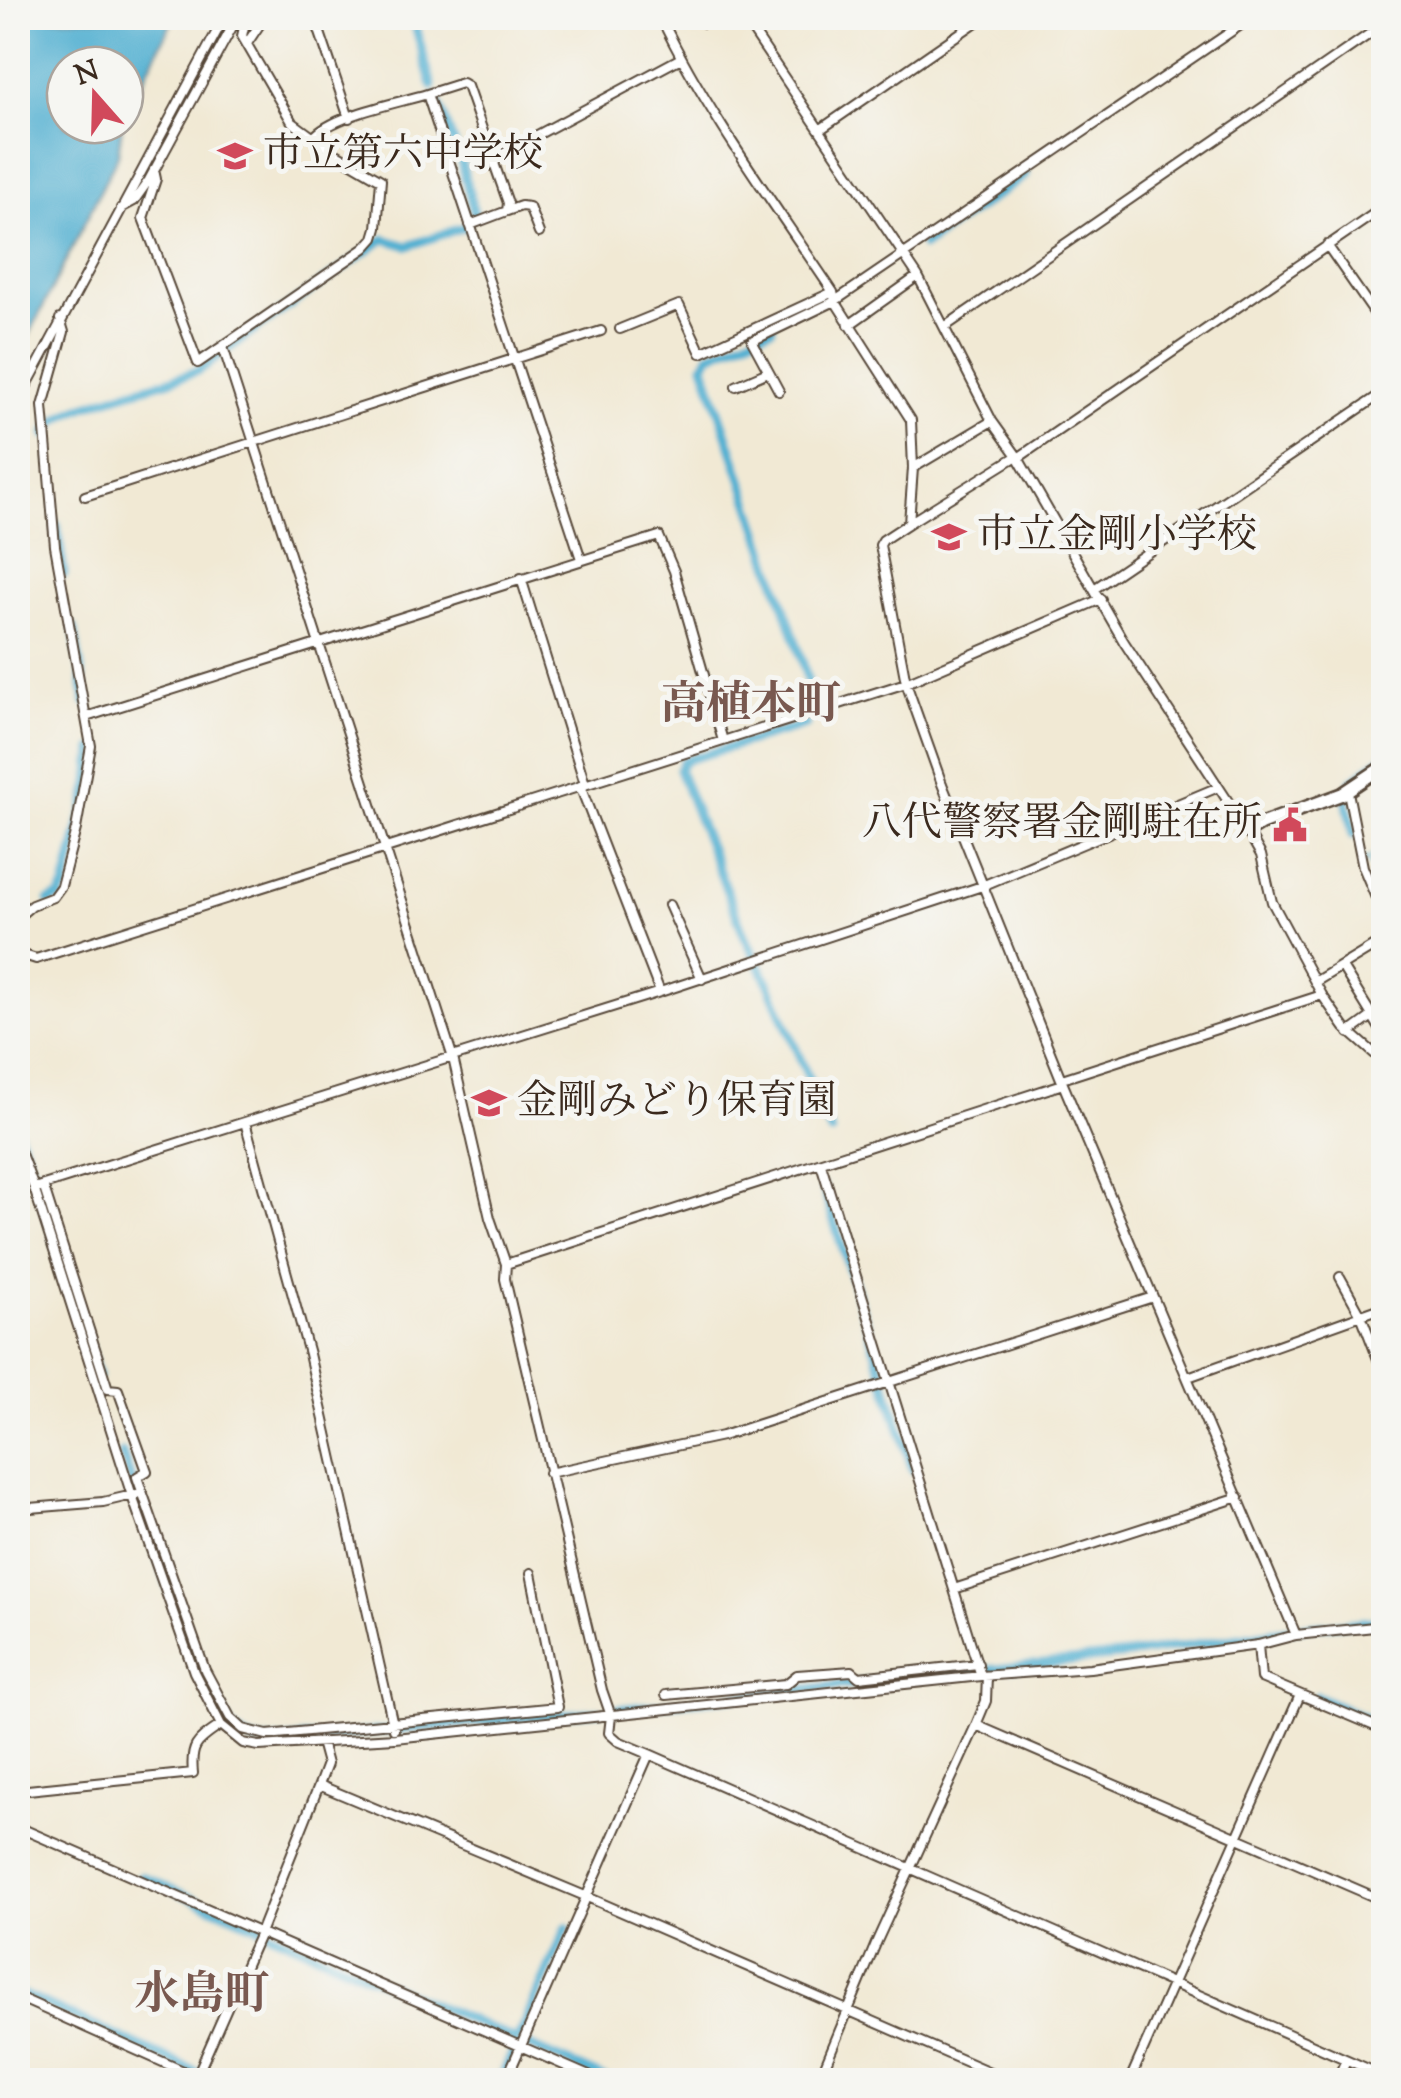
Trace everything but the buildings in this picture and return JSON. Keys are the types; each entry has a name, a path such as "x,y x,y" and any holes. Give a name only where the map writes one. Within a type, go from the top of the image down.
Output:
{"street":[{"path":"18,402 224,18"},
{"path":"121,208 134,201 154,170 237,18"},
{"path":"154,170 156,179 143,218 198,363 374,238 381,180 292,122 242,33 246,18"},
{"path":"248,42 264,18"},
{"path":"315,18 349,118"},
{"path":"661,18 737,149 911,420 909,523"},
{"path":"744,18 906,255 992,421 1017,457 1124,642 1248,832 1261,856 1272,902 1322,995 1349,1033 1384,1062"},
{"path":"821,129 982,18"},
{"path":"779,391 752,341 906,255 1250,18"},
{"path":"946,326 1384,24"},
{"path":"494,162 498,156 681,58"},
{"path":"313,138 322,129 349,118 462,84 467,86 494,162 508,203 506,211"},
{"path":"427,94 581,559"},
{"path":"470,225 521,206 530,207 539,233"},
{"path":"1296,1634 982,886 906,683 880,553 883,540 1017,457 1384,208"},
{"path":"1328,246 1384,327"},
{"path":"849,325 918,276"},
{"path":"620,329 680,305 701,353 834,296"},
{"path":"18,918 32,905 53,898 61,886 91,746 55,546 43,406 64,332 60,319"},
{"path":"84,496 601,331"},
{"path":"223,347 453,1058 490,1218 506,1264 505,1279 549,1473 611,1716 609,1734 1384,2076"},
{"path":"736,386 768,372"},
{"path":"1094,589 1384,392"},
{"path":"912,468 992,421"},
{"path":"86,717 659,536 674,571 723,741"},
{"path":"521,578 583,785 660,992"},
{"path":"18,953 36,959 906,683 1101,599"},
{"path":"1248,832 1348,792 1384,766"},
{"path":"39,1186 702,979 982,886 1216,788"},
{"path":"1348,792 1363,867 1384,917"},
{"path":"669,905 702,979"},
{"path":"1315,982 1384,940"},
{"path":"1342,967 1384,1035"},
{"path":"506,1264 821,1164 1322,995"},
{"path":"1349,1033 1371,1018"},
{"path":"244,1122 309,1354 394,1738"},
{"path":"18,1146 39,1186 108,1389 118,1390 146,1471 138,1477 137,1494 205,1670 243,1743 259,1746 394,1738 1127,1664 1258,1645 1296,1634 1384,1626"},
{"path":"819,2080 986,1701 984,1676 886,1384 821,1164"},
{"path":"39,1186 194,1672 220,1725 238,1733 267,1736 558,1706 531,1572"},
{"path":"1340,1277 1361,1315 1383,1372"},
{"path":"549,1473 722,1436 1154,1297"},
{"path":"1188,1377 1384,1307"},
{"path":"18,1508 103,1502 137,1494"},
{"path":"954,1589 1238,1497"},
{"path":"1258,1645 1260,1678 1384,1730"},
{"path":"666,1696 786,1684 797,1675 852,1671 859,1677 978,1664"},
{"path":"1130,2080 1300,1695"},
{"path":"18,1791 193,1772 194,1746 220,1725"},
{"path":"976,1725 1384,1901"},
{"path":"18,1998 198,2080 327,1764 321,1742"},
{"path":"506,2080 649,1754"},
{"path":"319,1785 1008,2080"},
{"path":"18,1827 598,2080"},
{"path":"1337,2080 1346,2060"}],"water":[{"path":"18,18 174,18 145,76 145,45 45,45 45,145 119,145 118,155 18,358"}],"waterway":[{"path":"413,18 432,86"},
{"path":"436,97 461,162 475,216"},
{"path":"923,246 1026,175"},
{"path":"228,349 384,239 408,246 467,226"},
{"path":"772,328 709,355 704,365 815,708"},
{"path":"46,435 53,424 69,413 186,375 220,355"},
{"path":"57,525 64,574"},
{"path":"74,628 86,702"},
{"path":"806,725 683,761 679,770 745,937 831,1132"},
{"path":"49,901 59,897 65,887 90,784 93,749"},
{"path":"1351,782 1384,756"},
{"path":"1346,799 1353,835"},
{"path":"1368,859 1384,848"},
{"path":"1363,858 1384,878"},
{"path":"18,1132 36,1180"},
{"path":"823,1187 913,1470"},
{"path":"39,1188 98,1376"},
{"path":"122,1453 198,1671 234,1731 253,1741 267,1742 600,1711"},
{"path":"609,1710 1127,1655 1303,1627 1384,1620"},
{"path":"1317,1696 1384,1726"},
{"path":"141,1876 259,1927 262,1919"},
{"path":"518,2038 567,1927"},
{"path":"268,1932 516,2040"},
{"path":"18,1992 195,2071"},
{"path":"528,2045 608,2080"},
{"path":"500,2080 515,2047"},
{"path":"203,2075 217,2080"}],"place":[{"name":"市立第六中学校","path":"235,156"},
{"name":"市立金剛小学校","path":"949,537"},
{"name":"八代警察署金剛駐在所","path":"1290,825"},
{"name":"金剛みどり保育園","path":"489,1103"}],"district":[{"name":"高植本町","path":"751,707"},
{"name":"水島町","path":"202,1997"}]}
